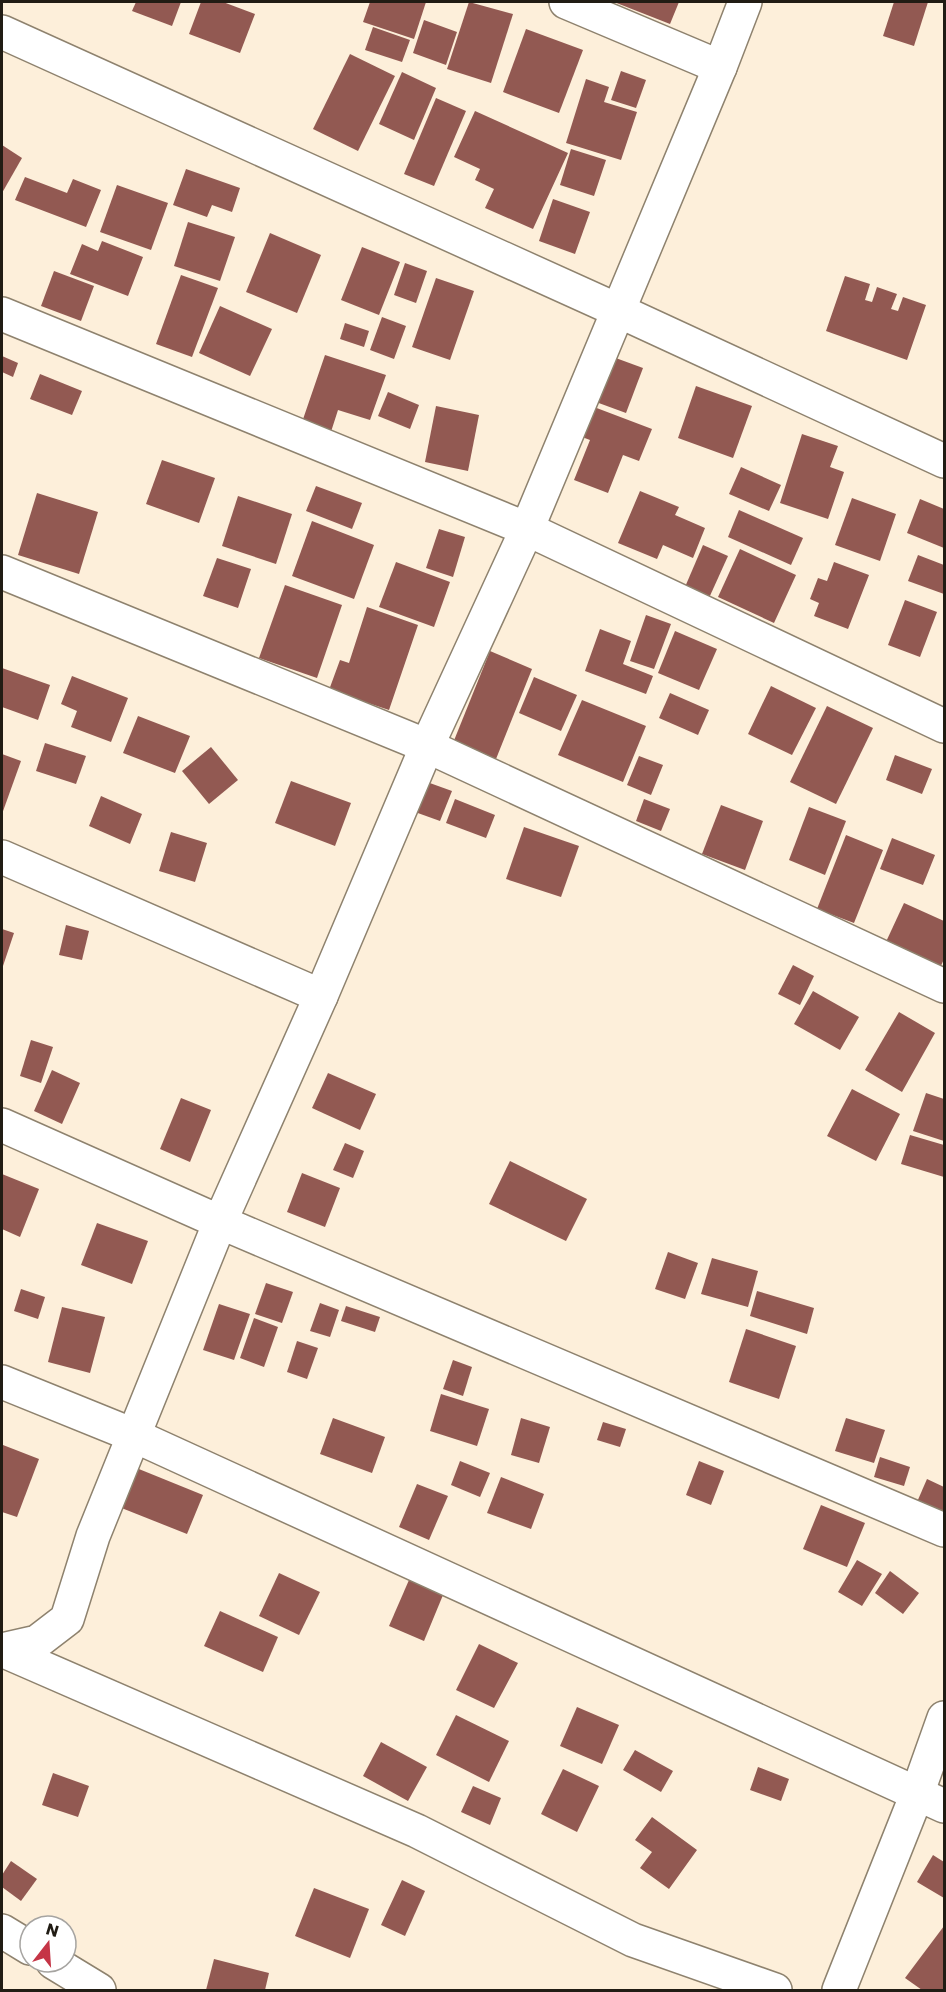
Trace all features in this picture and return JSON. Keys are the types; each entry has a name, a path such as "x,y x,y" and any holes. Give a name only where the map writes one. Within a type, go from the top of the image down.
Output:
{"street":[{"path":"566,2 720,67"},
{"path":"2,1650 37,1642 67,1619 93,1536 220,1222 321,996 427,746 527,529 745,2"},
{"path":"2,32 945,461"},
{"path":"2,314 527,529 945,726"},
{"path":"2,572 427,746 945,986"},
{"path":"2,857 321,996"},
{"path":"2,1125 220,1222 945,1530"},
{"path":"2,1382 134,1435 931,1800"},
{"path":"2,1650 417,1831 633,1940 775,1990"},
{"path":"839,1990 931,1800 945,1719"},
{"path":"2,1931 18,1941"},
{"path":"72,1974 99,1990"}],"building":[{"path":"136,2 181,2 172,26 132,11"},
{"path":"201,2 223,2 255,14 240,53 189,34"},
{"path":"370,2 426,2 414,39 363,22"},
{"path":"469,2 513,14 491,83 447,69"},
{"path":"614,2 679,2 670,24"},
{"path":"894,2 928,2 914,46 883,36"},
{"path":"424,20 457,32 446,65 413,53"},
{"path":"373,27 410,40 402,62 365,50"},
{"path":"526,29 583,50 559,113 503,92"},
{"path":"350,54 395,76 358,151 313,129"},
{"path":"621,71 646,80 636,108 611,100"},
{"path":"402,72 436,88 414,140 379,124"},
{"path":"586,79 609,87 604,102 637,112 621,160 566,143"},
{"path":"436,98 466,111 434,186 404,174"},
{"path":"475,111 568,153 533,229 485,208 494,189 475,180 480,169 454,157"},
{"path":"2,145 22,158 2,193"},
{"path":"571,149 606,160 594,196 560,185"},
{"path":"186,169 240,188 232,212 212,205 207,217 173,205"},
{"path":"25,177 67,193 73,179 101,190 86,227 15,200"},
{"path":"117,185 168,203 151,250 100,232"},
{"path":"553,199 590,212 575,254 539,241"},
{"path":"188,222 235,237 220,281 174,266"},
{"path":"270,233 321,255 297,313 246,292"},
{"path":"102,241 143,257 128,296 70,274 82,244 98,251"},
{"path":"362,247 400,262 379,315 341,300"},
{"path":"405,263 427,271 416,303 394,295"},
{"path":"54,271 94,286 81,321 41,306"},
{"path":"181,275 218,288 192,357 156,344"},
{"path":"845,276 870,284 865,300 872,302 877,287 897,294 891,309 898,311 903,297 926,305 907,360 826,331"},
{"path":"436,278 474,291 450,360 412,347"},
{"path":"220,306 272,329 250,376 199,353"},
{"path":"382,317 406,326 394,359 370,350"},
{"path":"345,323 369,331 364,347 340,339"},
{"path":"325,355 386,375 370,420 338,410 329,438 300,428"},
{"path":"2,356 18,363 13,377 2,372"},
{"path":"613,357 643,368 626,413 596,402"},
{"path":"40,374 82,391 72,415 30,399"},
{"path":"696,386 752,406 733,458 678,438"},
{"path":"388,392 419,405 410,429 378,416"},
{"path":"436,406 479,415 468,471 425,462"},
{"path":"594,407 652,429 639,461 623,455 608,493 574,480 590,440 582,437"},
{"path":"802,434 838,446 830,467 844,472 828,519 780,503"},
{"path":"162,460 215,478 199,523 146,504"},
{"path":"741,467 781,485 769,511 729,494"},
{"path":"316,486 362,503 352,529 306,511"},
{"path":"640,491 679,507 675,515 705,528 693,558 663,545 657,559 618,543"},
{"path":"37,493 98,512 79,574 18,555"},
{"path":"238,496 292,514 276,564 222,546"},
{"path":"852,498 896,514 880,561 835,545"},
{"path":"920,499 944,509 944,548 907,533"},
{"path":"739,510 803,538 791,565 728,537"},
{"path":"312,521 374,545 354,599 292,576"},
{"path":"439,529 465,537 453,577 426,568"},
{"path":"703,545 728,556 709,598 685,587"},
{"path":"740,549 796,575 774,623 718,597"},
{"path":"918,555 944,565 944,594 908,581"},
{"path":"217,558 251,569 238,608 203,596"},
{"path":"396,562 450,582 434,627 379,607"},
{"path":"834,562 869,575 848,629 814,616 819,603 810,599 818,578 827,581"},
{"path":"285,585 342,605 317,678 259,658"},
{"path":"905,600 937,612 920,657 888,645"},
{"path":"367,607 418,625 389,710 329,690 340,660 349,663"},
{"path":"646,615 671,624 654,669 630,661"},
{"path":"600,629 631,641 623,664 653,676 646,694 585,671"},
{"path":"675,631 717,649 699,690 658,673"},
{"path":"490,651 532,669 496,759 453,743"},
{"path":"2,668 50,685 38,720 2,707"},
{"path":"72,676 128,698 111,742 71,727 77,711 61,704"},
{"path":"534,677 577,695 561,731 519,713"},
{"path":"771,686 816,708 792,755 748,734"},
{"path":"670,693 709,710 698,735 659,718"},
{"path":"582,700 646,726 623,782 558,755"},
{"path":"827,706 873,728 836,804 790,782"},
{"path":"138,716 190,736 175,773 123,753"},
{"path":"45,743 86,756 76,784 36,771"},
{"path":"211,747 238,780 209,804 182,771"},
{"path":"2,754 21,761 2,814"},
{"path":"895,755 932,769 922,794 886,780"},
{"path":"639,756 663,765 651,795 627,785"},
{"path":"291,781 351,803 335,846 275,823"},
{"path":"427,782 452,791 440,821 415,812"},
{"path":"101,796 142,814 130,844 89,826"},
{"path":"455,799 495,815 486,838 446,823"},
{"path":"644,799 670,809 661,831 636,821"},
{"path":"721,805 763,821 745,870 702,854"},
{"path":"809,807 846,821 825,875 789,860"},
{"path":"524,827 579,846 561,897 506,879"},
{"path":"171,832 207,843 195,882 159,871"},
{"path":"846,835 883,850 854,923 817,909"},
{"path":"892,838 935,855 923,885 880,869"},
{"path":"904,903 944,921 944,959 940,968 885,944"},
{"path":"66,925 89,931 82,960 59,955"},
{"path":"2,929 14,933 2,969"},
{"path":"793,965 814,976 800,1005 778,994"},
{"path":"813,991 859,1017 840,1050 794,1024"},
{"path":"899,1012 935,1033 902,1092 865,1070"},
{"path":"31,1040 53,1047 41,1083 20,1076"},
{"path":"52,1070 80,1083 62,1124 34,1111"},
{"path":"328,1073 376,1094 360,1130 312,1108"},
{"path":"852,1089 900,1114 876,1161 827,1136"},
{"path":"926,1093 944,1099 944,1141 913,1131"},
{"path":"181,1098 211,1110 190,1162 160,1149"},
{"path":"910,1135 944,1145 944,1177 901,1164"},
{"path":"345,1143 364,1151 353,1178 333,1170"},
{"path":"510,1161 587,1199 566,1241 489,1204"},
{"path":"302,1173 340,1188 325,1227 287,1212"},
{"path":"2,1174 39,1189 20,1237 2,1229"},
{"path":"97,1223 148,1241 132,1284 81,1265"},
{"path":"668,1252 698,1263 685,1299 655,1289"},
{"path":"712,1258 758,1271 748,1307 701,1294"},
{"path":"266,1283 293,1292 282,1323 255,1314"},
{"path":"21,1289 45,1297 38,1319 14,1311"},
{"path":"757,1291 814,1308 807,1334 750,1316"},
{"path":"320,1303 339,1310 330,1337 310,1331"},
{"path":"219,1304 250,1314 234,1360 203,1350"},
{"path":"346,1306 380,1317 375,1332 341,1321"},
{"path":"62,1307 105,1317 90,1373 48,1362"},
{"path":"254,1318 278,1327 264,1367 240,1358"},
{"path":"746,1329 796,1346 779,1399 729,1382"},
{"path":"297,1341 318,1348 307,1379 287,1372"},
{"path":"453,1360 472,1367 463,1396 443,1389"},
{"path":"441,1394 489,1409 477,1446 430,1431"},
{"path":"333,1418 385,1437 372,1473 320,1454"},
{"path":"521,1418 550,1427 539,1463 511,1455"},
{"path":"846,1418 885,1430 874,1463 835,1451"},
{"path":"603,1422 626,1429 620,1447 597,1440"},
{"path":"3,1445 39,1459 17,1517 2,1512"},
{"path":"880,1457 910,1467 904,1486 874,1477"},
{"path":"460,1461 490,1473 480,1497 451,1485"},
{"path":"699,1461 724,1471 711,1505 686,1495"},
{"path":"129,1465 203,1495 187,1534 114,1505"},
{"path":"501,1477 544,1494 531,1529 487,1513"},
{"path":"927,1479 944,1487 944,1514 917,1502"},
{"path":"417,1484 448,1496 429,1540 399,1527"},
{"path":"821,1505 865,1523 847,1567 803,1549"},
{"path":"857,1560 882,1574 862,1606 838,1592"},
{"path":"890,1571 919,1593 903,1614 875,1593"},
{"path":"279,1573 320,1592 299,1635 259,1616"},
{"path":"409,1580 443,1595 424,1641 389,1626"},
{"path":"220,1611 278,1637 263,1672 204,1646"},
{"path":"479,1644 518,1663 494,1708 456,1690"},
{"path":"577,1707 619,1725 602,1764 560,1746"},
{"path":"456,1715 509,1741 489,1782 436,1755"},
{"path":"381,1742 427,1767 408,1801 363,1776"},
{"path":"635,1750 673,1771 661,1792 623,1770"},
{"path":"758,1767 789,1779 781,1801 750,1790"},
{"path":"563,1769 599,1786 577,1832 541,1814"},
{"path":"53,1773 89,1786 78,1817 42,1805"},
{"path":"473,1786 501,1798 490,1825 461,1812"},
{"path":"652,1817 697,1850 669,1889 640,1868 652,1852 635,1840"},
{"path":"933,1855 944,1862 944,1898 917,1882"},
{"path":"11,1861 37,1879 21,1901 2,1887 2,1875"},
{"path":"402,1880 425,1891 405,1936 381,1925"},
{"path":"314,1888 369,1909 350,1958 295,1936"},
{"path":"944,1926 944,1990 922,1990 905,1978"},
{"path":"214,1959 269,1973 265,1990 206,1990"}]}
